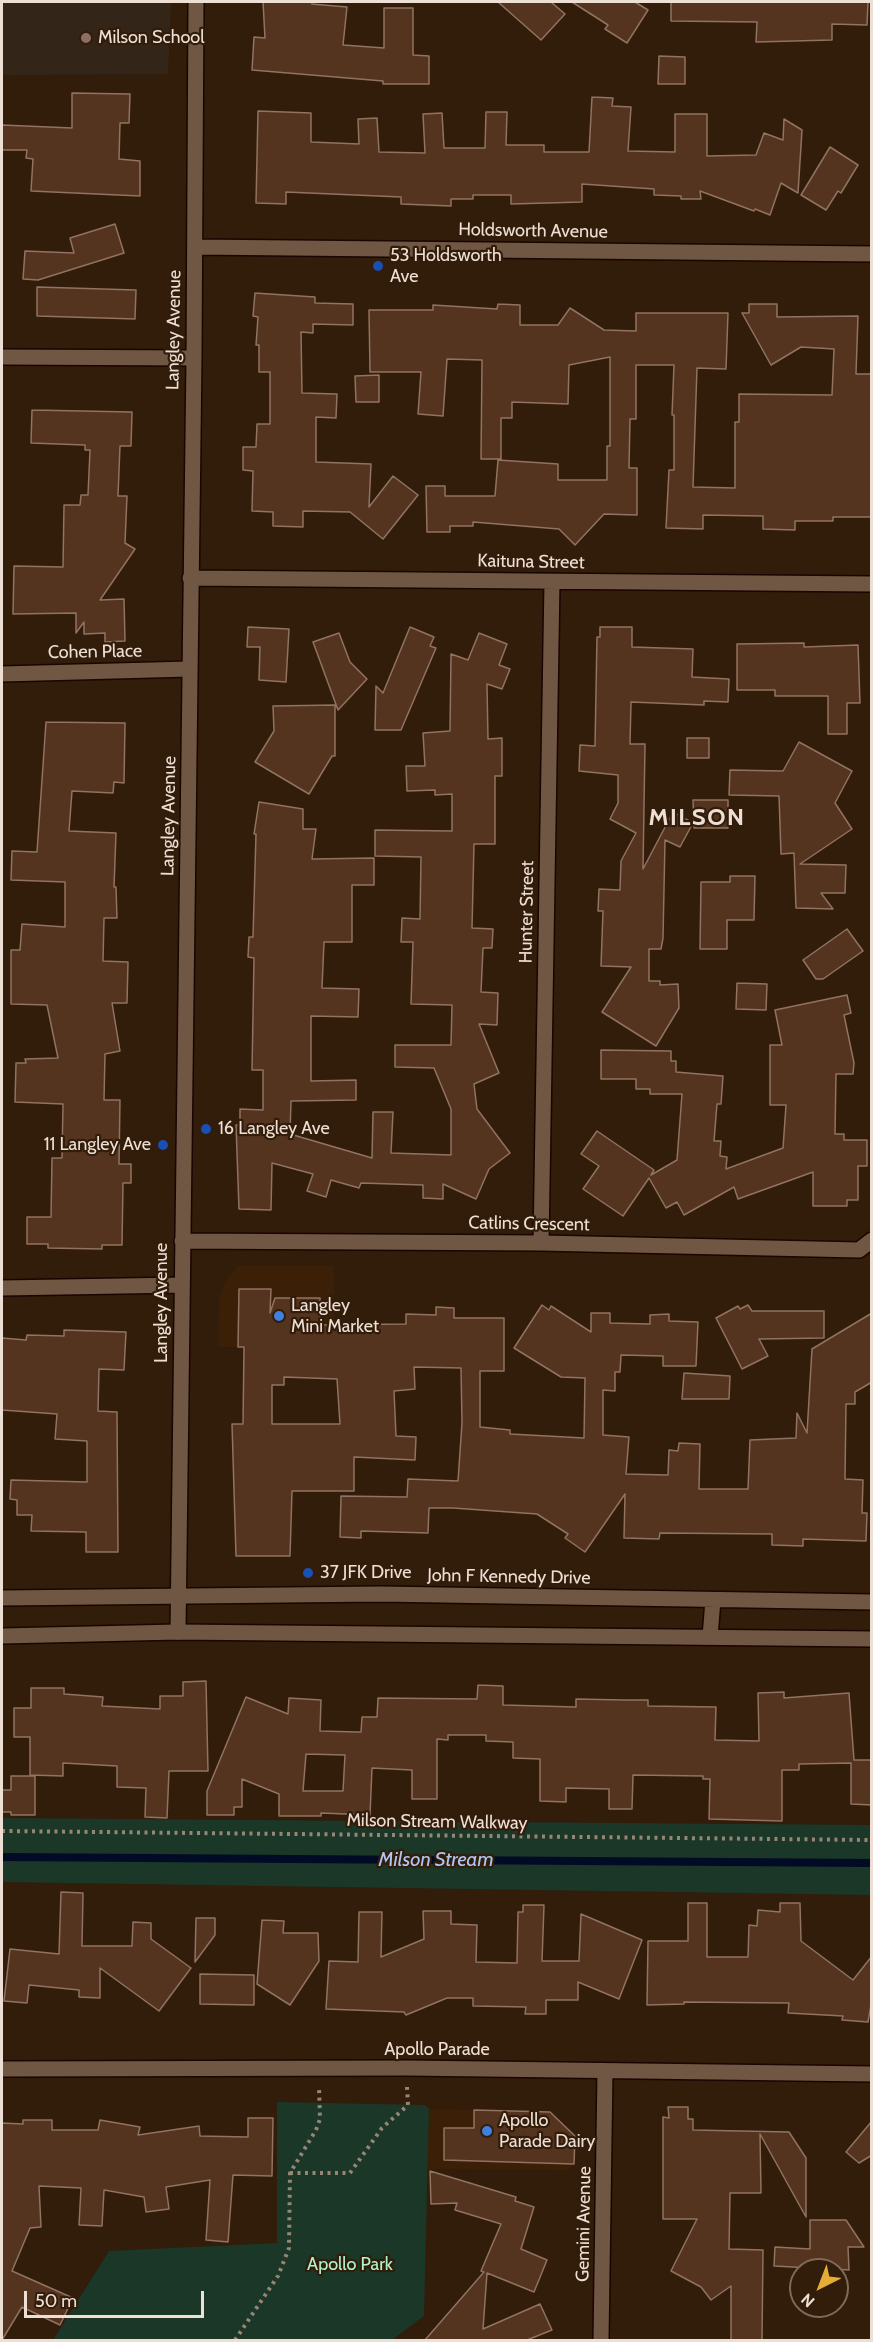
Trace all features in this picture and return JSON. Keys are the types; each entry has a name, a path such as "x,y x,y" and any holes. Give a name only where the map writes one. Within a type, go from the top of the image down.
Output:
{"street":[{"name":"Langley Avenue","path":"178,1632 194,358 196,2"},
{"name":"Holdsworth Avenue","path":"195,247 872,254"},
{"path":"2,357 194,358"},
{"name":"Kaituna Street","path":"190,578 872,584"},
{"name":"Hunter Street","path":"541,1243 552,582"},
{"name":"Cohen Place","path":"2,674 190,669"},
{"name":"Catlins Crescent","path":"182,1241 541,1243 859,1250 872,1240"},
{"path":"2,1288 182,1285"},
{"name":"John F Kennedy Drive","path":"2,1598 380,1594 872,1602"},
{"path":"710,1637 713,1600"},
{"path":"2,1636 178,1632 872,1639"},
{"name":"Apollo Parade","path":"2,2069 406,2068 872,2074"},
{"name":"Gemini Avenue","path":"601,2340 605,2071"}],"path":[{"name":"Milson Stream Walkway","path":"2,1831 872,1840"},
{"path":"290,2173 351,2174 382,2128 408,2105 406,2068"},
{"path":"235,2340 278,2277 289,2248 290,2173 316,2130 320,2119 319,2070"}],"shaded area":[{"name":"Milson School","path":"2,2 171,2 168,74 2,75"},
{"path":"238,1266 334,1266 334,1349 218,1347 219,1300 225,1282"},
{"path":"429,2109 550,2112 575,2136 574,2164 567,2170 427,2169"}],"green space":[{"path":"2,1818 871,1825 871,1895 2,1882"},
{"name":"Apollo Park","path":"277,2102 425,2105 429,2109 424,2316 392,2340 53,2340 109,2251 277,2243"}],"building":[{"path":"263,2 312,2 312,4 347,7 343,45 384,48 384,8 413,8 413,55 429,56 429,84 383,84 383,81 252,70 254,37 265,38"},
{"path":"498,2 551,2 565,14 541,40"},
{"path":"572,2 635,2 648,10 627,43 605,29 608,25"},
{"path":"671,2 868,2 867,25 832,24 832,40 756,42 757,22 671,21"},
{"path":"659,56 685,57 685,84 658,84"},
{"path":"72,93 130,94 129,123 120,123 119,159 140,161 140,196 31,191 33,159 26,158 27,150 2,150 2,125 72,128"},
{"path":"592,97 613,98 612,106 631,107 628,151 675,152 675,114 707,114 707,156 756,155 764,133 783,140 784,119 802,130 798,193 781,183 770,215 700,191 701,199 681,199 681,196 654,195 654,189 582,184 582,202 511,204 511,195 473,195 473,199 451,199 451,206 401,204 401,197 286,192 286,204 256,203 258,111 311,113 311,142 359,144 358,119 377,118 379,152 425,153 423,114 442,113 444,148 485,148 486,112 507,112 506,145 544,145 544,152 589,152"},
{"path":"830,147 858,165 841,193 838,191 826,210 801,195"},
{"path":"115,224 124,253 38,280 23,279 25,251 74,253 70,238"},
{"path":"37,287 136,290 135,319 37,316"},
{"path":"255,293 315,297 315,303 353,304 353,325 313,324 313,333 301,332 302,393 337,394 336,418 316,417 316,462 371,464 369,507 393,476 418,495 383,539 350,512 303,511 303,527 273,526 273,512 252,511 253,471 243,470 243,447 256,447 257,424 270,424 270,372 259,372 259,345 256,345 258,317 253,316"},
{"path":"498,304 520,305 520,325 558,325 570,308 604,330 636,331 636,313 728,313 726,369 697,368 693,487 735,488 735,422 739,422 739,394 832,395 834,349 801,347 771,365 742,313 749,313 749,304 777,304 777,317 858,316 856,374 872,374 872,517 833,517 833,521 795,521 795,530 763,529 763,516 703,515 703,529 666,528 669,470 674,470 674,415 672,415 674,365 636,365 636,419 630,419 629,468 637,468 637,515 604,514 575,545 559,529 473,522 473,526 450,526 450,532 427,532 426,486 445,486 445,496 495,496 498,460 558,464 558,480 607,480 607,446 610,446 610,357 569,365 568,404 512,402 512,418 501,418 501,459 481,459 482,360 447,359 443,416 418,414 421,372 370,372 369,310 433,310 433,305 497,309"},
{"path":"379,375 379,402 356,402 355,376"},
{"path":"32,410 132,412 131,446 120,446 118,496 127,496 125,543 135,549 100,600 124,599 125,641 105,642 105,633 84,634 84,622 76,633 76,613 13,614 14,566 63,567 64,505 80,505 81,495 88,495 90,450 85,450 85,445 31,443"},
{"path":"248,627 289,629 286,682 259,680 260,647 247,647"},
{"path":"410,627 434,637 430,646 436,648 401,730 375,730 376,686 383,693"},
{"path":"600,627 632,627 632,647 693,649 692,677 729,679 728,702 704,701 704,705 631,702 630,744 645,744 643,869 673,812 693,823 680,847 665,840 663,938 661,949 649,949 649,981 660,981 660,985 678,984 679,1008 656,1046 602,1012 631,967 601,966 603,911 598,911 599,889 620,890 621,861 636,833 610,819 618,803 618,775 579,771 580,745 595,746 597,637 600,637"},
{"path":"339,633 350,662 367,679 338,710 313,642"},
{"path":"479,633 507,644 499,665 510,669 502,689 487,684 488,739 502,738 502,776 495,776 495,844 474,844 472,928 493,929 492,948 483,948 481,992 498,993 497,1025 479,1024 499,1073 474,1084 477,1109 510,1153 489,1169 476,1199 443,1184 443,1199 423,1198 423,1185 361,1183 359,1188 331,1180 326,1197 307,1191 313,1174 272,1163 271,1210 239,1209 236,1125 240,1125 240,1109 263,1110 263,1070 252,1070 254,958 248,957 249,937 253,937 256,834 254,834 259,802 303,809 303,829 316,829 312,859 374,858 374,885 352,885 352,942 324,942 322,988 359,989 358,1017 311,1016 311,1081 356,1080 356,1100 291,1101 290,1134 372,1158 373,1112 393,1112 391,1153 451,1155 451,1109 434,1068 395,1067 395,1045 451,1045 452,1005 411,1004 413,942 401,942 402,918 420,919 421,857 375,856 375,830 452,831 452,794 435,795 435,790 407,791 406,766 425,766 423,733 450,731 451,654 468,660"},
{"path":"804,643 804,647 858,645 860,703 847,703 847,734 828,734 828,696 775,696 775,690 737,690 737,644"},
{"path":"335,705 335,756 332,756 309,794 255,762 274,731 273,706"},
{"path":"46,722 125,723 124,783 114,782 113,793 72,791 69,831 116,833 114,887 116,887 117,918 104,918 103,961 128,962 127,1003 112,1003 120,1051 105,1054 104,1100 120,1100 119,1164 131,1164 131,1183 123,1183 122,1245 102,1245 102,1249 48,1248 48,1244 27,1244 27,1217 51,1217 52,1158 62,1158 63,1104 15,1102 16,1063 26,1063 25,1059 58,1058 47,1005 11,1004 11,950 20,950 22,924 65,927 65,882 11,880 12,851 37,852"},
{"path":"687,738 709,738 709,758 687,758"},
{"path":"799,742 852,771 835,803 852,829 800,864 846,865 845,893 821,893 833,909 796,908 794,853 781,854 779,796 729,795 730,770 783,771"},
{"path":"693,800 728,800 728,828 694,828"},
{"path":"730,876 755,876 754,920 727,920 727,949 700,949 701,882 730,882"},
{"path":"847,929 863,951 823,979 816,979 803,960"},
{"path":"737,983 767,984 766,1010 736,1009"},
{"path":"847,995 851,1013 844,1015 854,1063 853,1074 836,1074 835,1134 844,1134 844,1140 867,1140 867,1166 858,1166 858,1200 847,1200 847,1206 813,1206 813,1172 738,1199 734,1187 684,1215 677,1202 666,1208 649,1178 623,1216 583,1189 599,1166 581,1154 597,1131 654,1170 651,1175 677,1160 682,1094 650,1094 650,1089 636,1089 636,1079 601,1079 601,1050 671,1051 671,1061 676,1061 676,1072 723,1076 721,1104 717,1104 714,1141 721,1141 720,1156 727,1157 726,1169 783,1148 786,1105 770,1105 770,1045 782,1045 775,1010"},
{"path":"239,1289 271,1289 270,1313 275,1298 320,1298 320,1325 406,1324 406,1314 436,1315 436,1307 454,1308 454,1318 504,1318 504,1371 480,1371 480,1427 510,1430 510,1434 584,1438 585,1378 561,1377 514,1348 542,1305 549,1310 551,1306 591,1332 591,1313 610,1313 610,1323 650,1324 650,1315 669,1314 669,1321 698,1322 696,1366 663,1366 663,1356 621,1355 620,1372 615,1372 615,1391 603,1390 603,1435 629,1437 626,1474 668,1475 669,1450 678,1451 679,1443 700,1444 699,1489 748,1489 750,1440 796,1438 797,1413 807,1433 812,1349 872,1313 872,1382 855,1392 855,1404 846,1404 845,1479 863,1480 862,1513 867,1513 866,1541 803,1539 803,1546 772,1545 772,1534 660,1533 659,1539 624,1538 625,1494 585,1552 565,1538 568,1534 537,1514 453,1508 429,1508 428,1533 361,1531 361,1538 340,1537 341,1496 407,1497 408,1479 458,1481 462,1423 461,1368 414,1367 415,1389 394,1391 396,1436 416,1437 415,1460 354,1457 354,1491 292,1491 290,1556 236,1556 232,1424 243,1424 244,1347 238,1347","holes":["284,1377 337,1379 340,1424 272,1424 272,1385 284,1385"]},
{"path":"748,1305 752,1311 824,1311 824,1338 759,1339 768,1356 742,1369 716,1318 738,1306 740,1309"},
{"path":"64,1330 126,1332 124,1370 99,1369 98,1411 117,1412 118,1552 86,1552 86,1532 31,1531 32,1515 17,1515 17,1500 10,1499 11,1480 87,1482 87,1441 55,1439 57,1414 2,1410 2,1338 26,1340 27,1335 64,1336"},
{"path":"684,1373 730,1376 729,1399 682,1399"},
{"path":"206,1681 208,1771 169,1771 167,1818 145,1817 146,1788 117,1787 117,1766 63,1763 63,1776 30,1775 30,1737 14,1737 14,1708 31,1708 31,1688 64,1688 64,1694 103,1697 102,1706 160,1709 160,1696 183,1696 183,1682"},
{"path":"478,1685 503,1686 503,1705 576,1707 576,1699 648,1700 648,1706 716,1707 715,1740 759,1741 758,1693 784,1692 784,1698 849,1693 854,1760 872,1760 872,1805 851,1804 851,1763 799,1764 799,1770 782,1770 782,1821 709,1819 710,1779 703,1779 703,1776 633,1775 632,1809 609,1809 609,1789 566,1788 566,1802 540,1801 540,1759 513,1758 513,1742 486,1741 486,1735 448,1735 448,1740 437,1739 437,1799 412,1799 412,1770 372,1768 370,1815 321,1813 321,1816 279,1816 279,1794 242,1779 242,1807 234,1807 234,1815 207,1815 207,1791 246,1697 288,1714 289,1698 321,1700 320,1731 357,1732 361,1732 362,1717 377,1717 378,1698 477,1699","holes":["306,1754 345,1755 343,1791 303,1791"]},
{"path":"11,1776 35,1776 35,1815 11,1815 11,1812 2,1812 2,1790 11,1790"},
{"path":"61,1892 83,1893 82,1946 132,1946 133,1922 151,1923 151,1939 191,1968 159,2011 100,1968 100,1998 79,1997 79,1990 29,1985 27,2003 4,2001 10,1949 59,1954"},
{"path":"688,1903 707,1903 707,1957 748,1957 749,1925 757,1926 758,1910 780,1912 780,1903 800,1903 801,1941 853,1980 872,1956 872,1999 868,2022 842,2020 843,2016 788,2013 789,2003 684,2002 684,2004 647,2005 648,1941 688,1941"},
{"path":"523,1905 544,1905 542,1961 579,1961 581,1914 642,1940 619,1999 578,1982 578,2000 546,2000 546,2014 525,2014 526,2007 473,2006 473,1998 447,1998 406,2015 404,2012 326,2009 329,1961 358,1962 359,1912 382,1912 381,1957 424,1939 423,1911 451,1911 451,1924 477,1925 476,1962 517,1963 518,1912 523,1912"},
{"path":"196,1918 215,1918 215,1935 195,1962"},
{"path":"262,1920 284,1921 283,1933 318,1933 319,1961 290,2005 257,1984"},
{"path":"200,1974 254,1975 254,2005 200,2004"},
{"path":"668,2107 688,2107 688,2119 693,2119 693,2130 789,2132 806,2158 806,2217 760,2134 761,2193 730,2193 729,2249 763,2250 762,2340 731,2340 731,2286 711,2300 701,2287 671,2271 697,2219 663,2219 663,2117 669,2118"},
{"path":"474,2110 550,2112 575,2136 574,2164 444,2160 444,2128 474,2128"},
{"path":"248,2118 273,2118 272,2176 233,2175 228,2242 206,2240 210,2180 166,2187 169,2209 146,2212 144,2197 104,2190 102,2226 79,2225 81,2188 39,2186 41,2227 30,2228 12,2271 73,2298 60,2325 22,2307 2,2340 2,2123 23,2124 23,2120 52,2120 52,2130 98,2130 100,2120 140,2127 138,2135 199,2126 200,2136 248,2137"},
{"path":"872,2121 872,2155 859,2163 846,2152"},
{"path":"430,2171 516,2197 515,2201 534,2207 521,2249 547,2260 534,2292 487,2273 483,2329 540,2304 552,2330 527,2340 425,2340 484,2272 481,2271 501,2224 455,2210 457,2203 431,2204"},
{"path":"810,2220 846,2220 864,2247 848,2247 848,2258 789,2258 789,2267 774,2266 775,2247 810,2249"}],"waterway":[{"name":"Milson Stream","path":"2,1857 872,1863"}],"place":[{"name":"Milson School","path":"86,38"},
{"name":"53 Holdsworth Ave","path":"378,266"},
{"name":"16 Langley Ave","path":"206,1129"},
{"name":"11 Langley Ave","path":"163,1145"},
{"name":"Langley Mini Market","path":"279,1316"},
{"name":"37 JFK Drive","path":"308,1573"},
{"name":"Apollo Parade Dairy","path":"487,2131"}],"district":[{"name":"MILSON","path":"697,818"}]}
